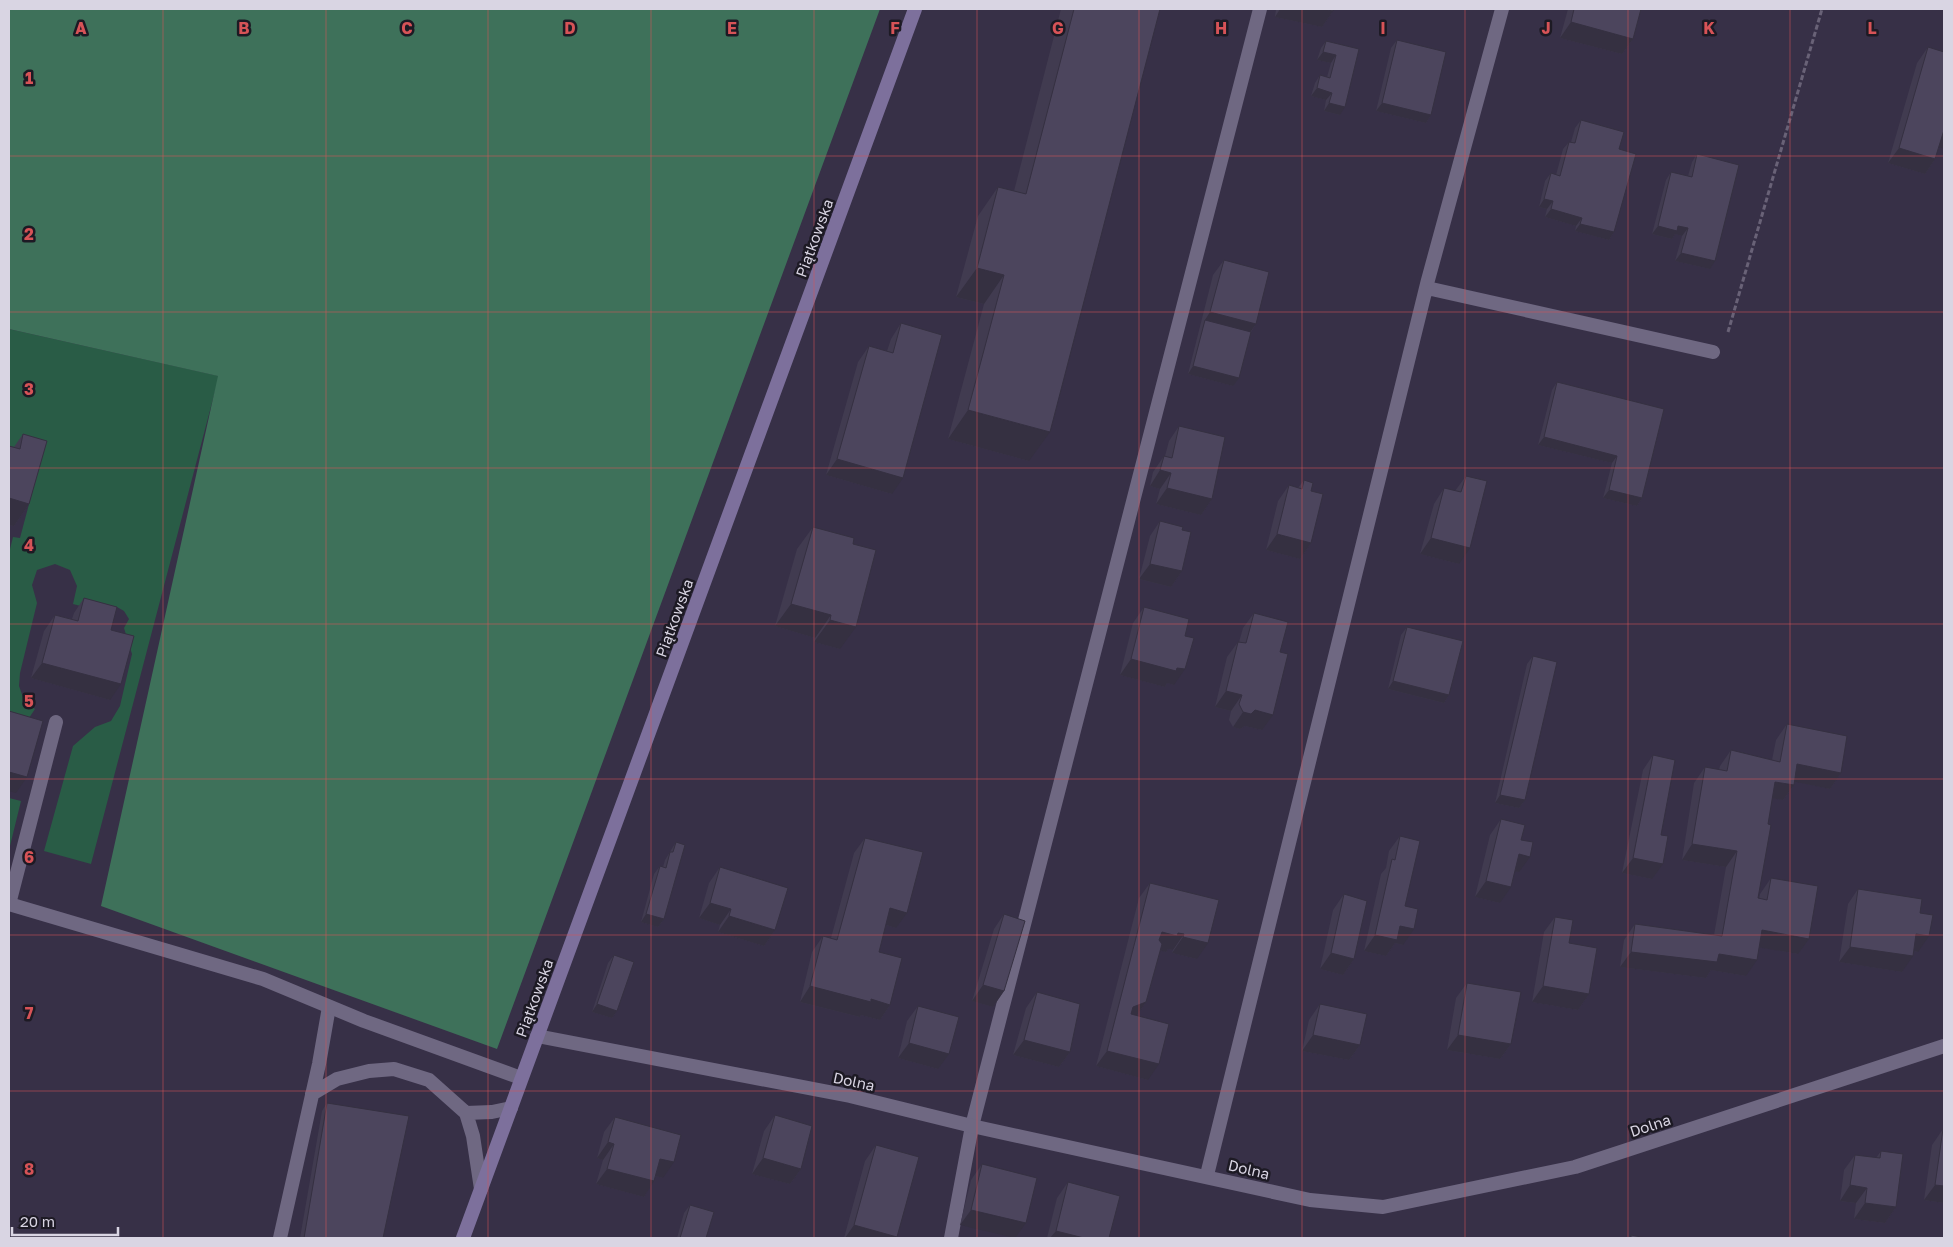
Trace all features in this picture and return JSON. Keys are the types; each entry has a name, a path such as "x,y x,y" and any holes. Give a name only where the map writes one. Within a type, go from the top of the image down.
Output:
{"main road":[{"name":"Piątkowska","path":"463,1238 915,9"}],"street":[{"path":"951,1238 972,1126 1260,9"},
{"path":"1207,1176 1427,288 1502,9"},
{"path":"1427,288 1713,352"},
{"path":"56,722 9,904 263,979 329,1007 522,1078"},
{"path":"280,1238 329,1007"},
{"name":"Dolna","path":"537,1036 850,1096 972,1126 1310,1200 1383,1207 1575,1167 1944,1046"},
{"path":"312,1094 337,1079 369,1071 394,1069 429,1080 466,1113 473,1136 481,1189"},
{"path":"466,1113 492,1112 511,1108"}],"path":[{"path":"1713,352 1725,342 1822,9"}],"green space":[{"path":"9,9 880,9 497,1049 101,906 218,376 9,329"},
{"path":"9,329 219,376 91,864 44,851 73,746 95,727 111,721 120,706 132,654 124,628 129,619 124,611 117,607 107,613 73,604 77,586 70,570 55,564 37,570 32,585 37,603 20,673 19,686 24,700 35,709 23,727 9,723 9,553 13,537 20,538 41,459 9,451"},
{"path":"9,798 21,801 9,850"}],"building":[{"path":"1074,9 1160,9 1050,432 968,410 1004,275 977,268 998,187 1026,194"},
{"path":"1574,9 1641,9 1633,39 1571,22"},
{"path":"1397,40 1446,52 1431,115 1382,103"},
{"path":"1326,41 1359,49 1345,107 1329,103 1332,93 1317,88 1320,75 1330,78 1336,55 1323,52"},
{"path":"1928,47 1944,52 1944,130 1935,159 1899,148"},
{"path":"1581,120 1624,132 1619,149 1636,154 1614,232 1580,224 1582,218 1551,209 1553,201 1544,199 1551,173 1560,176 1569,142 1575,143"},
{"path":"1697,154 1739,165 1715,261 1681,253 1688,228 1678,226 1677,231 1658,226 1671,172 1692,177"},
{"path":"1224,260 1269,272 1256,324 1210,312"},
{"path":"1205,320 1251,332 1239,378 1193,366"},
{"path":"901,323 942,335 903,478 837,459 869,346 893,353"},
{"path":"1557,382 1664,409 1642,498 1609,490 1617,456 1544,437"},
{"path":"1179,426 1225,437 1212,499 1167,488 1171,473 1160,470 1164,456 1172,458"},
{"path":"23,434 47,441 29,504 9,498 9,446 20,449"},
{"path":"1466,476 1487,481 1470,548 1431,538 1444,488 1461,492"},
{"path":"1304,480 1313,483 1311,491 1323,494 1311,543 1277,534 1289,485 1302,489"},
{"path":"1160,521 1183,527 1182,530 1191,532 1182,571 1150,564"},
{"path":"813,527 854,538 853,544 876,550 856,627 830,620 831,615 791,604"},
{"path":"84,598 117,607 111,630 134,636 121,684 42,663 55,615 78,621"},
{"path":"1144,607 1189,619 1185,636 1194,638 1185,669 1177,668 1176,671 1131,659"},
{"path":"1254,613 1288,622 1280,652 1288,654 1273,715 1255,710 1251,714 1243,712 1239,704 1242,695 1226,691 1238,642 1246,643"},
{"path":"1407,627 1463,641 1449,695 1393,681"},
{"path":"1533,656 1557,662 1525,800 1500,795"},
{"path":"9,711 43,721 27,777 9,772"},
{"path":"1787,724 1847,736 1841,773 1797,764 1794,785 1775,782 1768,824 1771,825 1758,898 1767,900 1771,878 1818,886 1809,939 1762,930 1757,960 1719,954 1717,962 1631,952 1635,924 1722,936 1737,851 1692,844 1705,767 1727,771 1731,750 1780,762"},
{"path":"1653,755 1675,760 1661,835 1668,836 1663,864 1633,858"},
{"path":"1501,819 1525,825 1521,840 1533,842 1530,857 1519,854 1511,887 1486,881"},
{"path":"1400,836 1420,841 1405,906 1418,909 1414,929 1400,926 1397,940 1375,935 1392,859 1395,860"},
{"path":"865,838 923,852 907,913 890,908 879,952 902,958 890,1005 810,986 823,936 837,940"},
{"path":"676,842 685,845 664,919 646,914 660,866 666,868 670,852 673,852"},
{"path":"720,867 788,888 775,930 729,916 731,909 710,903"},
{"path":"1150,883 1219,900 1208,943 1183,937 1184,934 1178,933 1177,936 1162,932 1159,940 1162,944 1146,1002 1133,1007 1131,1014 1169,1024 1159,1064 1107,1051"},
{"path":"1858,889 1922,899 1920,913 1933,915 1929,936 1916,934 1913,956 1850,947"},
{"path":"1344,894 1367,901 1354,959 1331,953"},
{"path":"1004,914 1025,921 1004,991 983,985"},
{"path":"1555,917 1573,920 1569,943 1597,948 1589,994 1543,986"},
{"path":"614,955 634,962 617,1011 597,1004"},
{"path":"1467,983 1521,992 1511,1044 1458,1035"},
{"path":"1037,992 1080,1004 1070,1052 1024,1040"},
{"path":"1320,1004 1367,1014 1360,1045 1313,1035"},
{"path":"918,1006 959,1017 949,1054 909,1043"},
{"path":"327,1103 409,1116 383,1238 304,1238"},
{"path":"775,1115 812,1126 801,1169 763,1158"},
{"path":"615,1117 681,1135 674,1162 660,1159 654,1181 607,1169 614,1144 608,1142"},
{"path":"1944,1129 1944,1186 1935,1185"},
{"path":"876,1145 919,1157 897,1237 854,1225"},
{"path":"1881,1151 1903,1154 1896,1207 1865,1203 1867,1188 1850,1185 1855,1155 1880,1158"},
{"path":"982,1164 1037,1178 1026,1223 971,1210"},
{"path":"1068,1182 1120,1196 1109,1238 1084,1238 1056,1231"},
{"path":"690,1205 714,1212 706,1238 680,1238"},
{"path":"1631,1235 1646,1238 1631,1238"}]}
